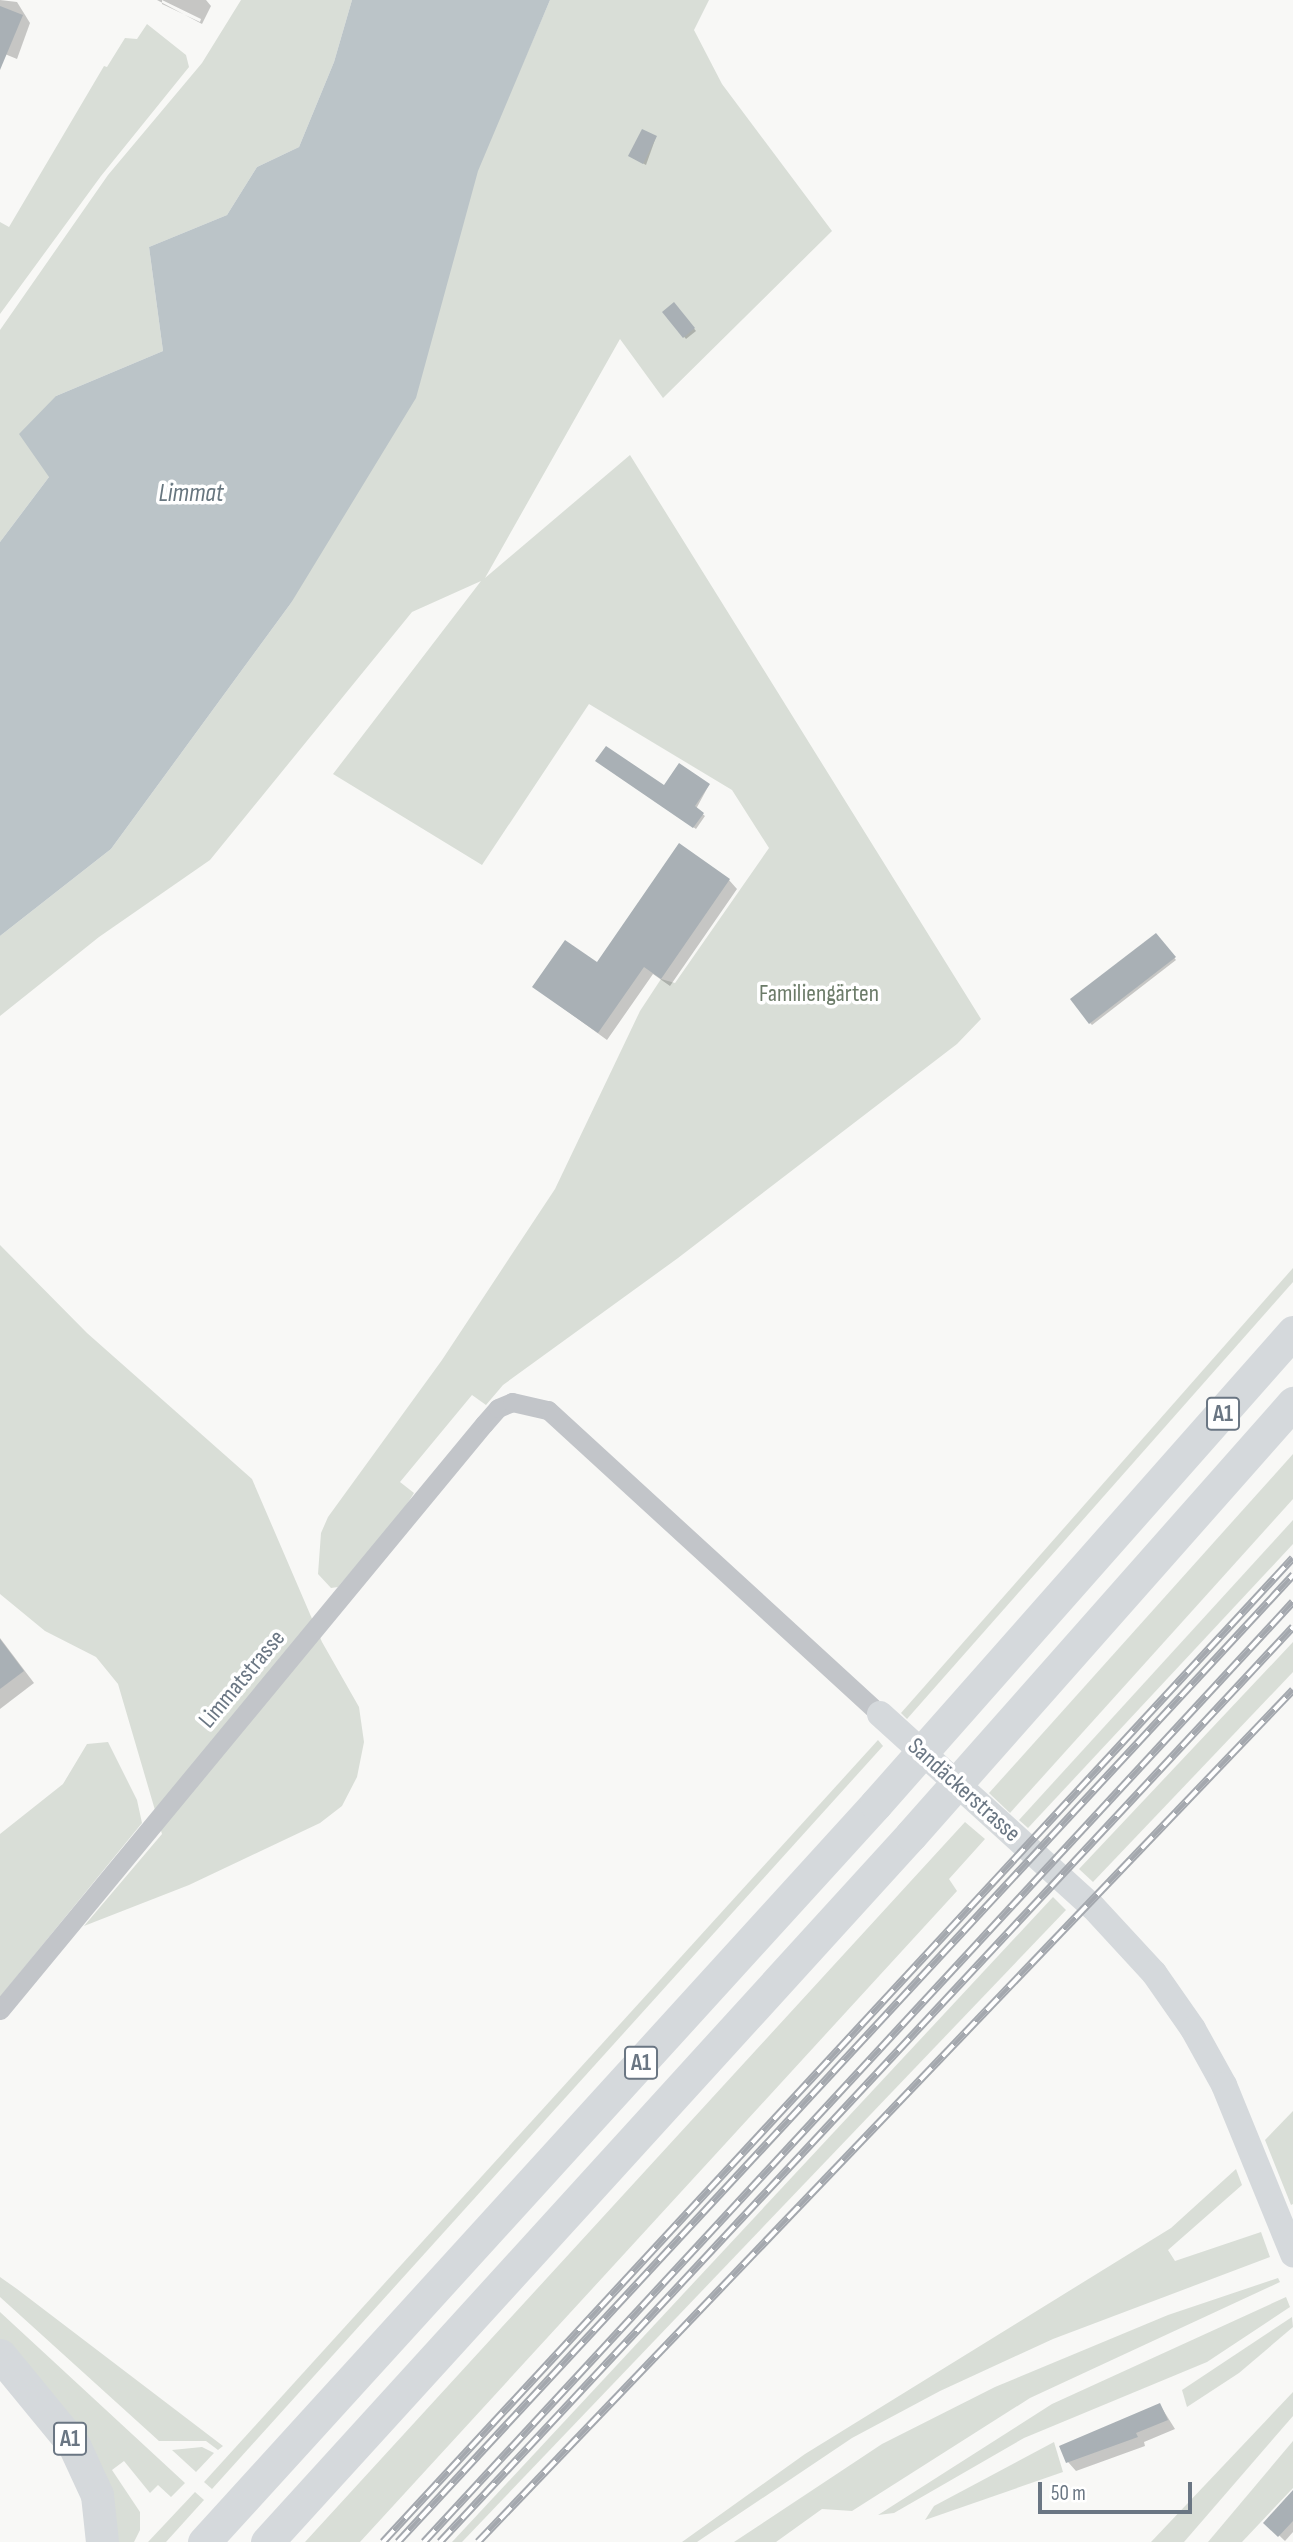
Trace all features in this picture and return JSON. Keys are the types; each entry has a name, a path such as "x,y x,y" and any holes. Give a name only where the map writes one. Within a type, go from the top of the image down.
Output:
{"highway":[{"name":"A1","path":"204,2542 895,1783 1293,1332"},
{"name":"A1","path":"267,2542 1013,1722 1293,1403"},
{"name":"A1","path":"0,2355 74,2445 97,2495 102,2542"}],"street":[{"name":"Limmatstrasse","path":"0,2010 498,1408 512,1402 534,1404"},
{"name":"Sandäckerstrasse","path":"534,1404 548,1410 1093,1907 1154,1973 1193,2029 1224,2085 1293,2254"}],"green space":[{"path":"241,0 352,0 334,62 299,147 257,167 227,215 149,247 163,351 56,396 49,477 0,542 0,330 108,175 202,63"},
{"name":"Familiengärten","path":"550,0 709,0 694,30 722,84 832,231 663,398 620,339 485,578 630,455 981,1019 957,1044 678,1258 503,1385 486,1405 472,1395 400,1482 414,1493 402,1512 338,1587 331,1588 318,1574 321,1533 328,1517 442,1360 555,1189 640,1011 661,979 675,983 769,848 732,790 589,704 482,865 333,774 481,581 412,612 210,860 99,937 0,1016 0,936 111,849 291,603"},
{"path":"147,24 186,55 189,67 101,176 0,314 0,222 9,227 104,66 107,67 125,38 137,39"},
{"path":"0,1245 87,1333 252,1479 322,1642 359,1707 364,1742 357,1777 342,1806 320,1823 189,1885 84,1926 162,1834 118,1684 96,1657 45,1631 0,1594"},
{"path":"1293,1268 1293,1282 907,1719 901,1713"},
{"path":"1293,1454 1293,1499 1010,1813 989,1793"},
{"path":"1293,1520 1293,1544 1028,1828 1019,1820"},
{"path":"1293,1642 1293,1672 1093,1882 1079,1869"},
{"path":"878,1740 883,1746 212,2489 204,2482"},
{"path":"108,1742 137,1800 142,1823 0,1997 0,1834 63,1784 87,1744"},
{"path":"965,1822 985,1839 949,1879 957,1891 360,2542 305,2542"},
{"path":"1053,1897 1066,1910 462,2542 452,2542"},
{"path":"1293,2111 1293,2204 1291,2205 1265,2140"},
{"path":"1236,2169 1242,2185 1168,2250 1175,2261 1261,2232 1270,2257 1053,2339 940,2391 852,2438 697,2542 682,2542 805,2454 1171,2228"},
{"path":"0,2277 223,2446 218,2450 206,2441 159,2441 0,2297"},
{"path":"1278,2278 1280,2282 1030,2398 852,2511 822,2509 776,2542 734,2542 882,2444 995,2387 1168,2315"},
{"path":"1286,2297 1290,2307 1207,2362 1024,2438 894,2513 878,2515 1052,2404"},
{"path":"0,2312 185,2483 171,2497 158,2485 150,2493 124,2461 112,2470 140,2512 140,2530 134,2542 111,2542 0,2342"},
{"path":"1292,2317 1293,2327 1239,2373 1187,2407 1182,2390"},
{"path":"1293,2392 1293,2416 1184,2542 1151,2542"},
{"path":"1293,2441 1293,2488 1242,2542 1208,2542"},
{"path":"1054,2442 1063,2472 925,2520 934,2506"},
{"path":"202,2447 214,2453 196,2472 172,2450"},
{"path":"195,2492 204,2500 166,2542 148,2542"}],"water":[{"name":"Limmat","path":"352,0 550,0 478,171 416,398 291,603 111,849 0,936 0,542 49,477 19,434 56,396 163,351 149,247 227,215 257,167 299,147 334,62"}],"building":[{"path":"0,6 23,15 0,70"},
{"path":"642,129 657,136 643,164 628,156"},
{"path":"674,302 695,328 683,338 662,312"},
{"path":"606,746 664,785 679,763 710,784 695,806 704,813 693,828 595,761"},
{"path":"679,843 730,879 661,979 644,967 598,1033 532,987 565,940 597,962"},
{"path":"1156,933 1176,957 1089,1024 1070,999"},
{"path":"0,1639 24,1671 0,1689"},
{"path":"1160,2403 1168,2420 1136,2433 1138,2437 1066,2463 1059,2446"},
{"path":"1293,2490 1293,2521 1278,2537 1263,2523"}],"railway":[{"path":"383,2542 1293,1558"},
{"path":"398,2542 1293,1575"},
{"path":"424,2542 1293,1602"},
{"path":"440,2542 1293,1627"},
{"path":"478,2542 1293,1690"}]}
